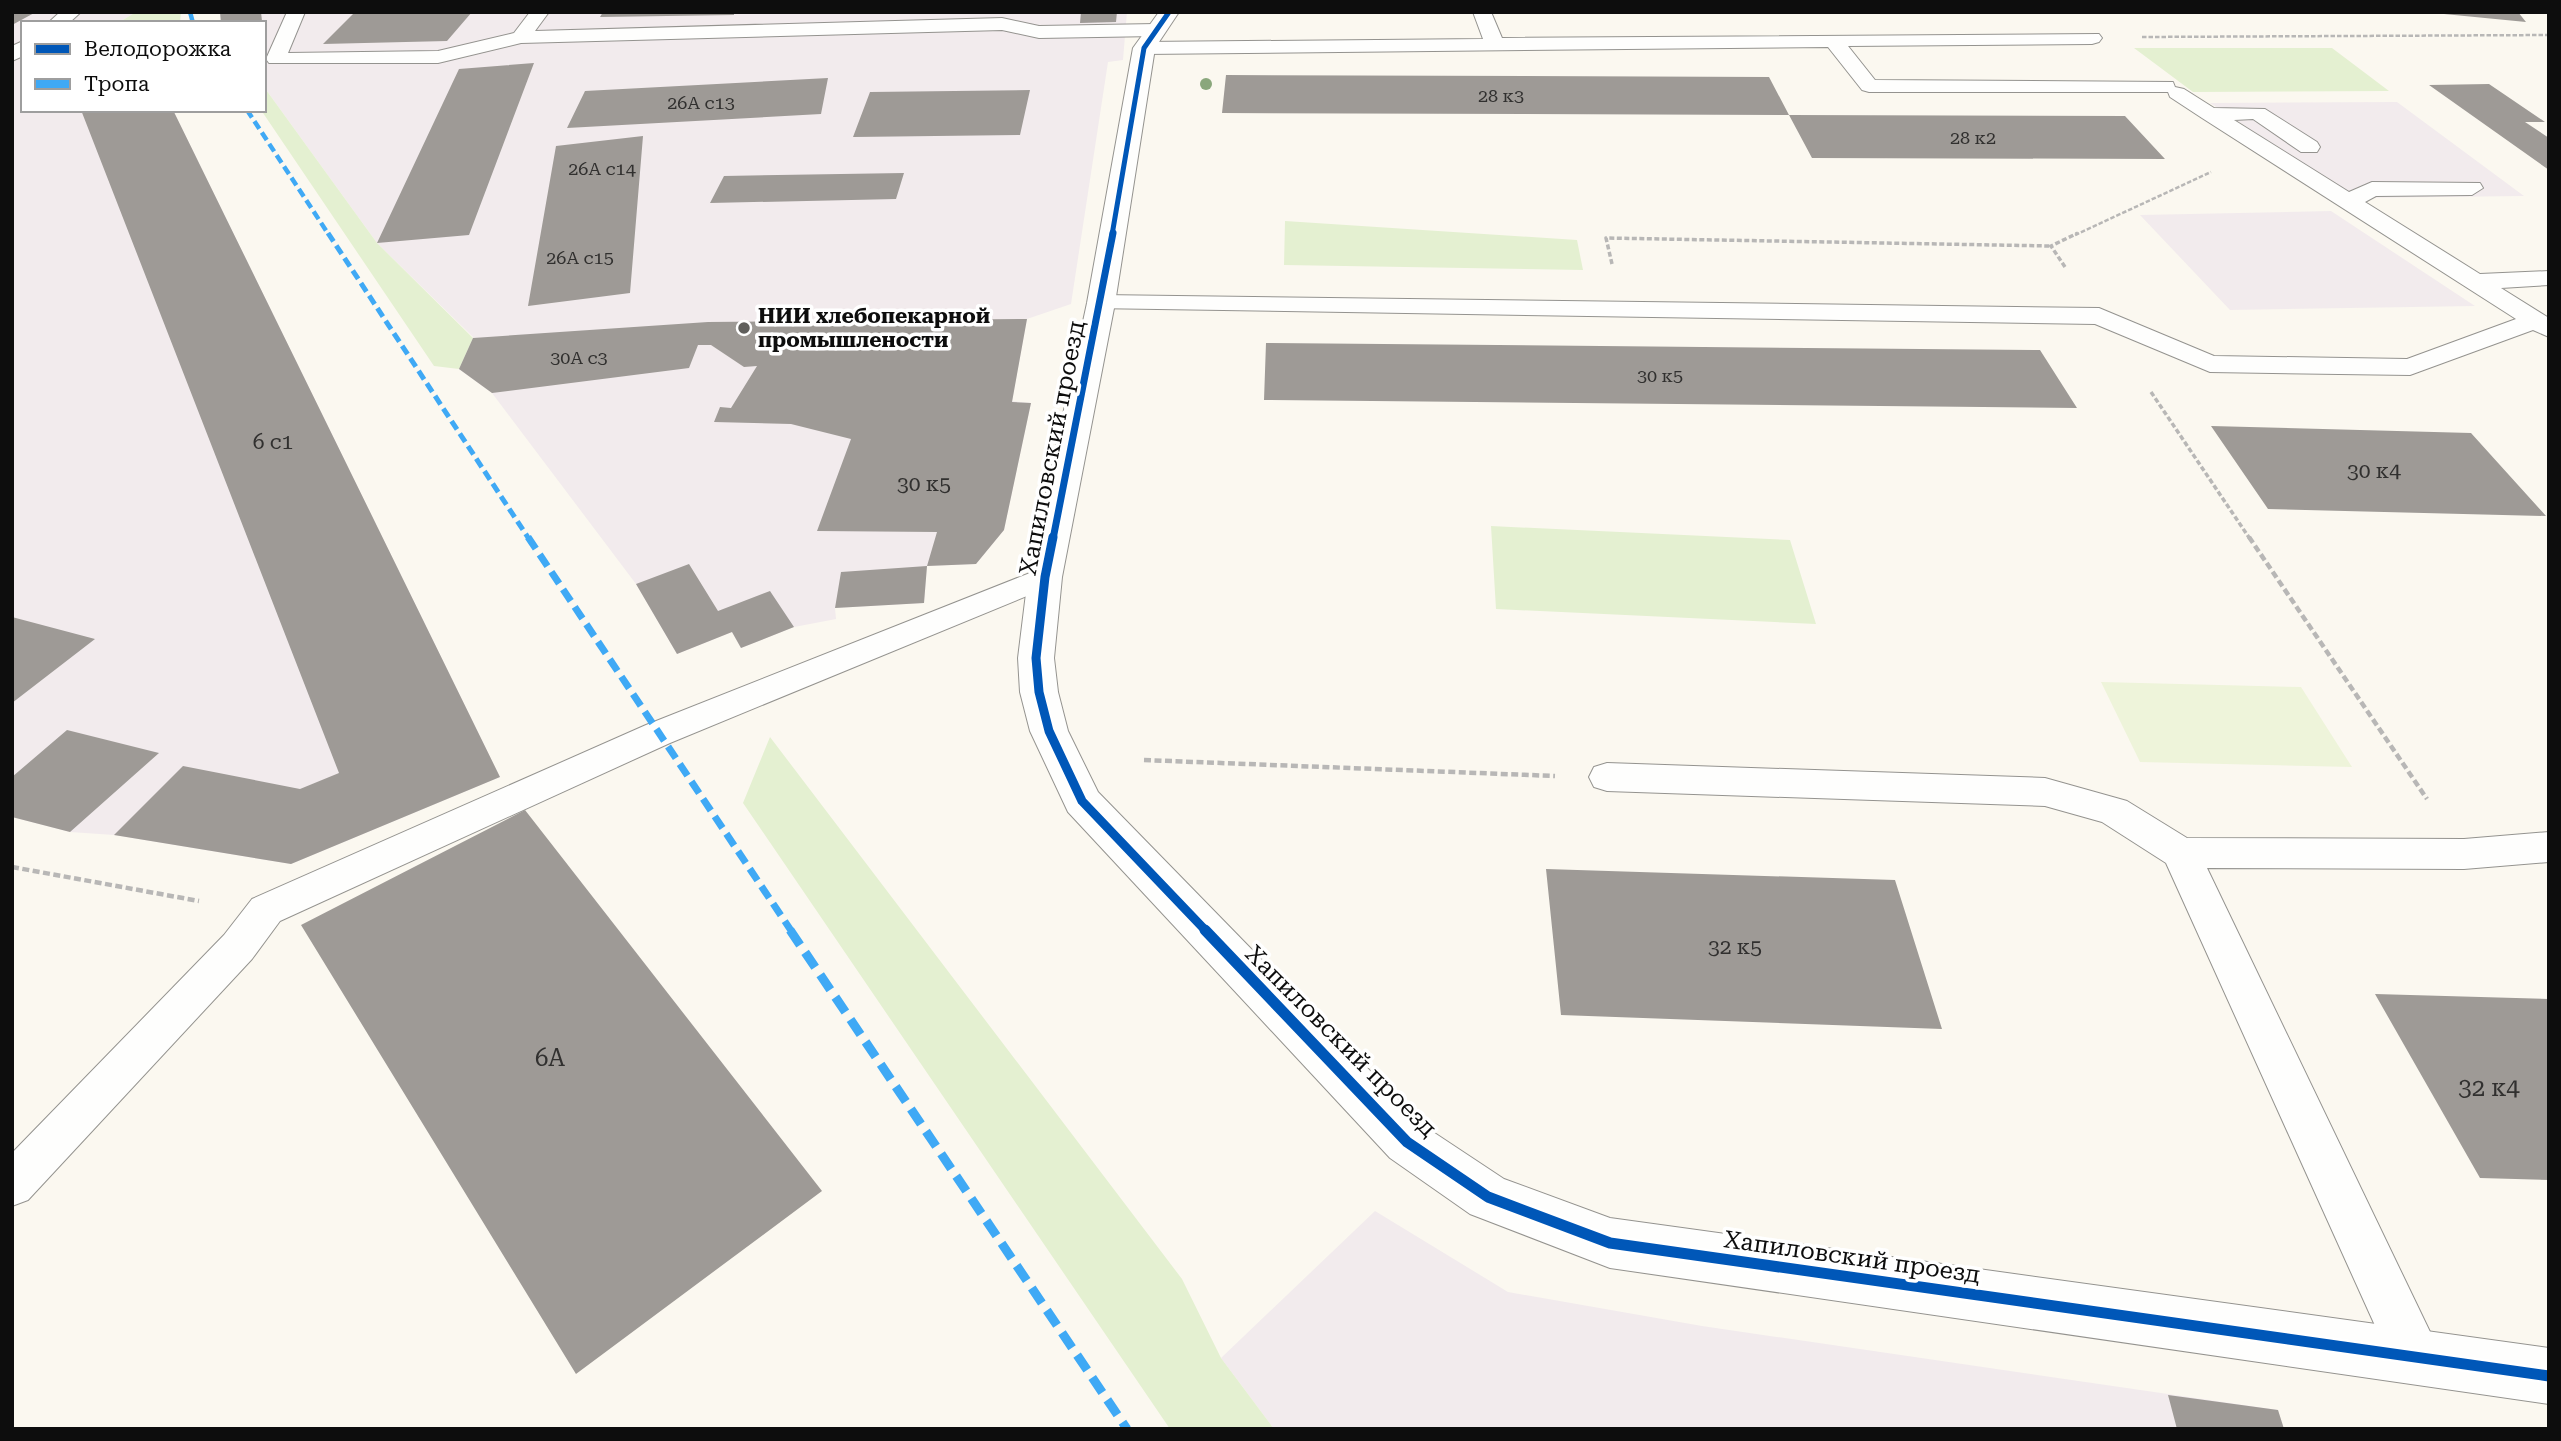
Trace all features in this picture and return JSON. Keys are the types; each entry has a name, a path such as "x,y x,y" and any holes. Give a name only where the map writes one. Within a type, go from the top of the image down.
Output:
{"street":[{"name":"Хапиловский проезд","path":"1156,30 1045,577 1036,658 1039,692 1049,731 1082,801 1406,1142 1488,1197 1610,1243 2414,1354 2549,1376"}],"lane":[{"path":"296,12 276,59 438,57 521,37 1002,24 1039,32 1156,30 1495,44 1833,40 2100,42"},
{"path":"521,37 540,12"},
{"path":"1482,12 1495,44"},
{"path":"2074,22 2100,42"},
{"path":"1833,40 1869,86 2172,89 2542,325"},
{"path":"2209,114 2258,113 2309,147"},
{"path":"2347,202 2372,189 2472,188"},
{"path":"2471,282 2549,278"},
{"path":"1101,303 2099,316 2210,364 2410,367 2542,325"},
{"path":"12,1185 238,947 266,910 658,734 1045,577"},
{"path":"1607,778 2045,792 2114,811 2181,853 2464,854 2549,846"},
{"path":"2181,853 2414,1354"}],"path":[{"path":"2100,42 2549,36"},
{"path":"1623,310 1606,238 2051,246 2262,148"},
{"path":"2051,246 2464,854"},
{"path":"1144,761 1607,778"},
{"path":"12,867 213,903"}],"shaded area":[{"path":"12,12 136,12 121,21 21,21 21,112 174,112 500,777 291,864 114,835 70,832 12,817"},
{"name":"НИИ хлебопекарной промышлености","path":"220,12 1127,12 1123,60 1108,62 1071,304 1027,319 1012,401 1031,403 1004,530 976,564 927,566 924,603 835,608 836,619 794,627 741,648 732,632 677,654 636,584 492,393 459,369 473,337 377,243 266,90 266,21 221,21"},
{"path":"2397,102 2524,196 2356,198 2210,103"},
{"path":"2331,211 2475,306 2230,310 2140,215"},
{"path":"1375,1211 1508,1292 1702,1326 2278,1410 2284,1429 1274,1429 1221,1358"}],"green space":[{"path":"136,12 181,12 180,21 121,21"},
{"path":"2134,48 2332,48 2389,91 2193,92"},
{"path":"266,90 377,243 473,338 459,369 434,366 262,112 266,112"},
{"path":"1285,221 1577,240 1583,270 1284,265"},
{"path":"1491,526 1790,540 1816,624 1496,609"},
{"path":"2101,682 2301,687 2352,767 2140,762"},
{"path":"770,737 1182,1279 1221,1358 1274,1429 1170,1429 743,803"}],"building":[{"path":"12,12 36,12 12,25"},
{"path":"220,12 261,12 262,21 221,21"},
{"path":"355,12 472,12 447,41 323,44"},
{"path":"603,12 734,12 734,15 600,17"},
{"path":"1081,12 1117,12 1116,22 1080,23"},
{"path":"2518,12 2526,22 2444,14"},
{"path":"534,63 469,235 377,243 459,69"},
{"path":"1226,75 1769,77 1789,115 1222,113"},
{"path":"828,78 821,114 567,128 585,91"},
{"path":"2489,84 2545,122 2525,122 2549,138 2549,170 2429,85"},
{"path":"1030,90 1020,135 853,137 870,92"},
{"path":"82,112 174,112 500,777 291,864 114,835 183,766 300,789 339,773"},
{"path":"1789,115 2125,116 2165,159 1812,158"},
{"path":"643,136 630,293 528,306 556,146"},
{"path":"904,173 896,199 710,203 724,176"},
{"path":"1027,319 1012,402 1031,403 1004,530 976,564 927,566 937,532 817,531 851,439 791,424 714,422 720,407 731,408 757,366 744,367 711,345 698,345 689,368 492,393 459,369 473,338 708,322"},
{"path":"1266,343 2040,350 2077,408 1264,400"},
{"path":"2211,426 2471,433 2546,516 2268,509"},
{"path":"689,564 718,611 770,591 794,627 741,648 732,632 677,654 636,584"},
{"path":"927,566 924,603 835,608 841,572"},
{"path":"12,617 95,639 12,703"},
{"path":"67,730 159,753 70,832 12,817 12,777"},
{"path":"525,810 822,1191 576,1374 301,925"},
{"path":"1546,869 1895,880 1942,1029 1561,1015"},
{"path":"2375,994 2549,999 2549,1180 2480,1178"},
{"path":"2168,1395 2278,1410 2284,1429 2177,1429"}],"marked path":[{"path":"190,12 192,21"},
{"path":"248,112 658,734 1127,1429"}],"cycle path":[{"path":"1169,12 1144,48 1101,303 1045,577 1036,658 1039,692 1049,731 1082,801 1407,1142 1488,1197 1610,1243 2549,1376"}],"place":[{"name":"НИИ хлебопекарной промышлености","path":"744,328"}]}
